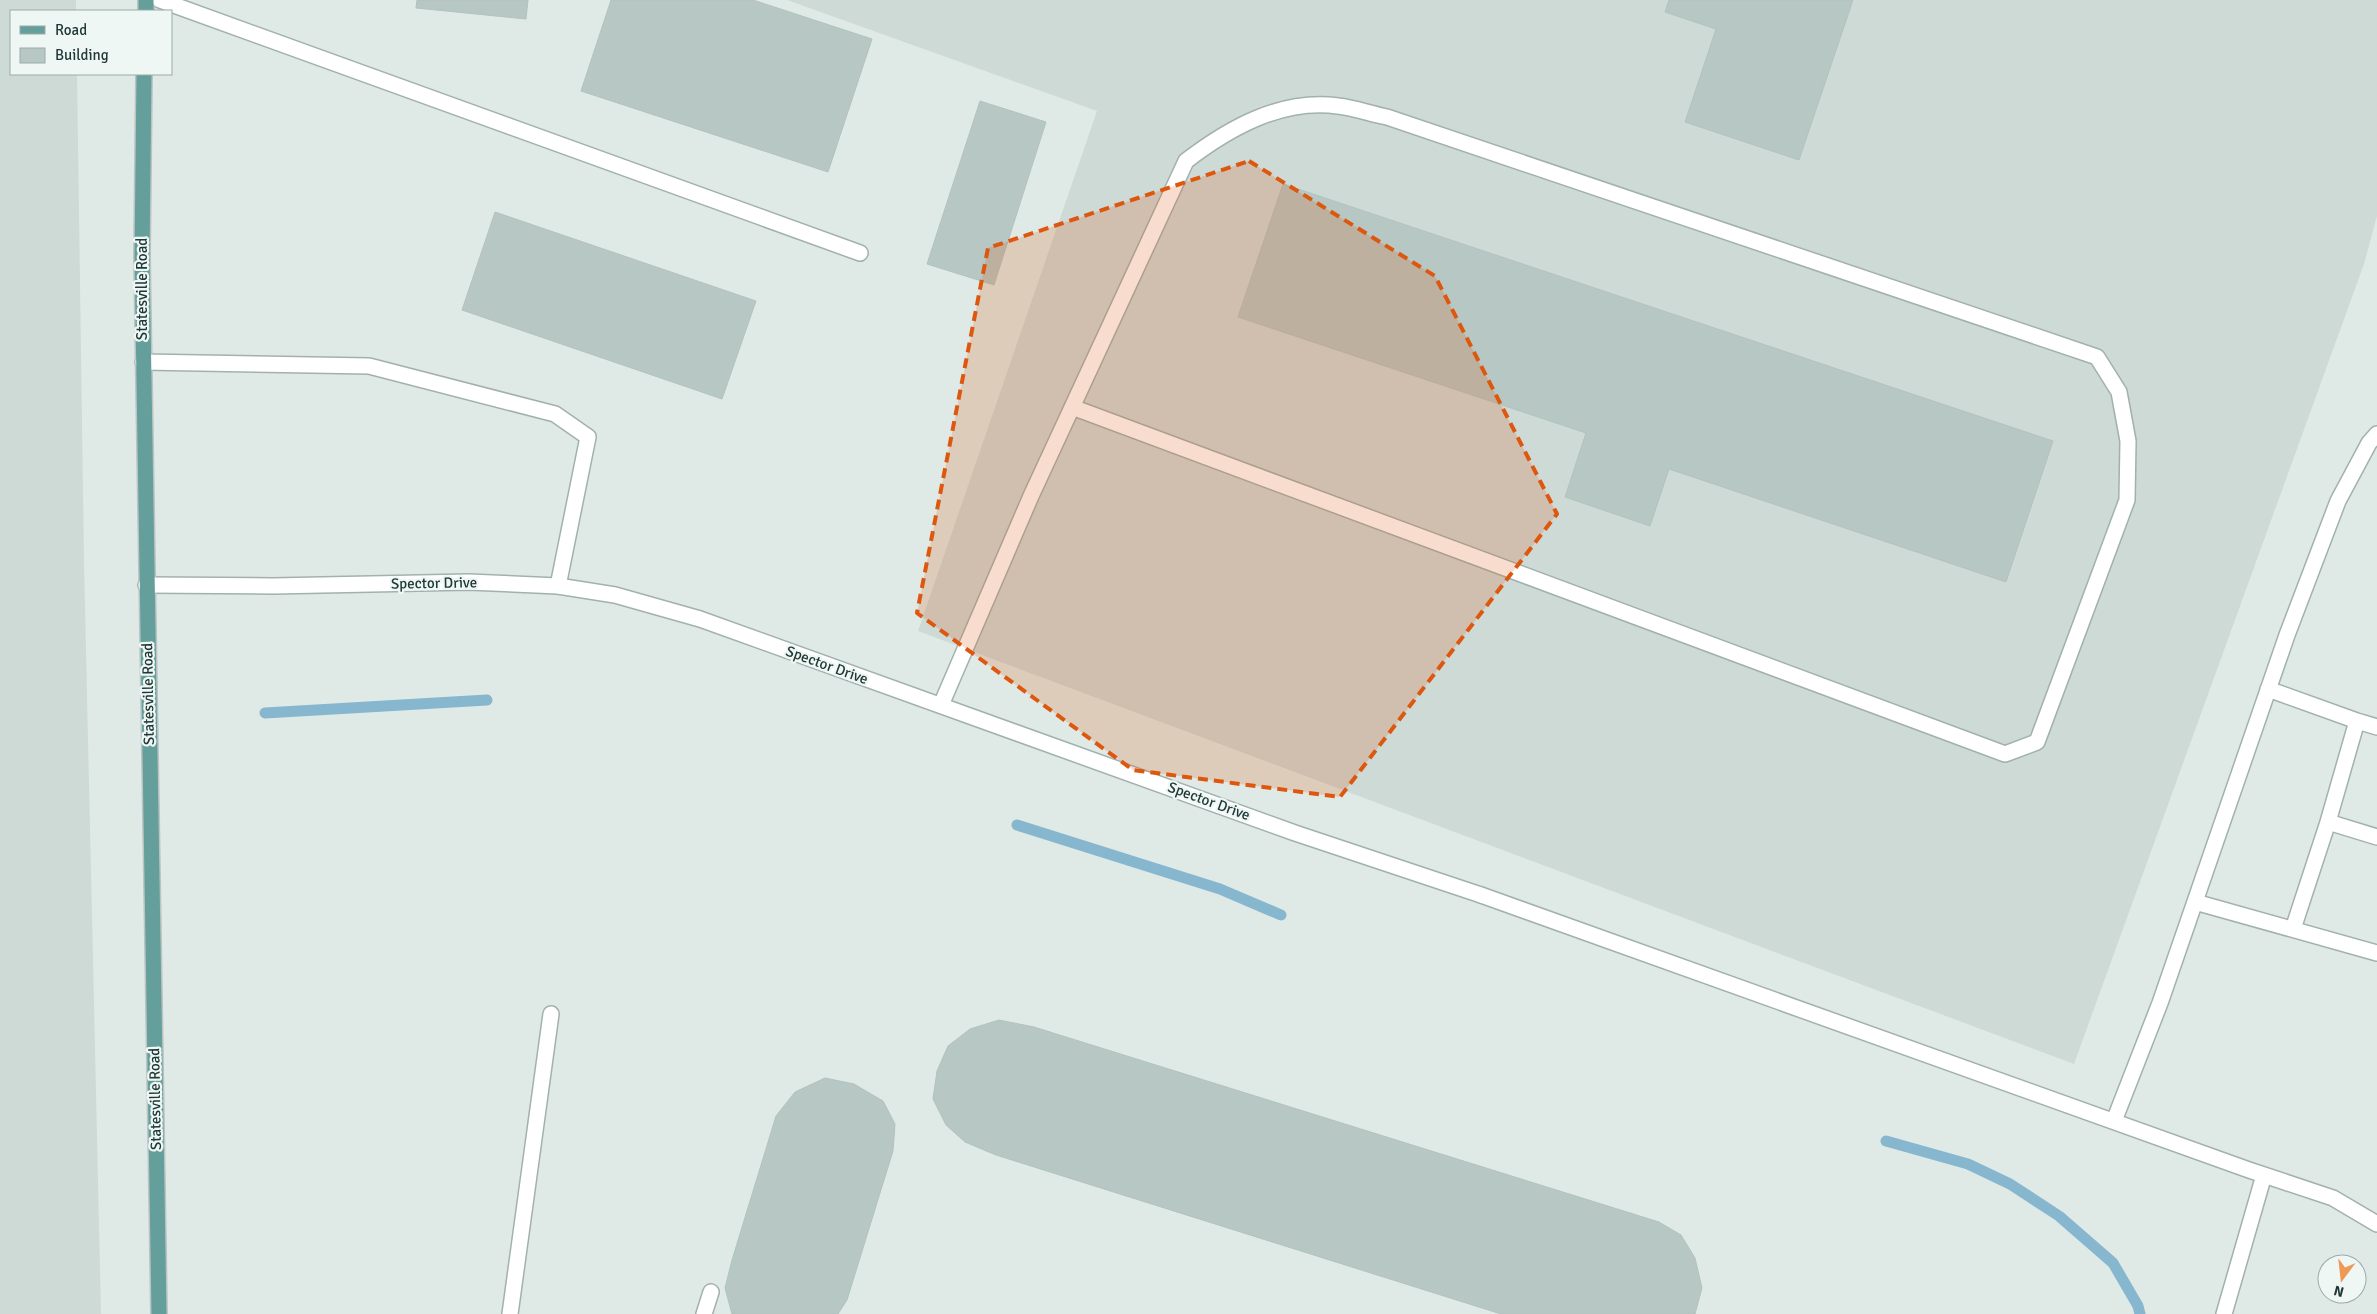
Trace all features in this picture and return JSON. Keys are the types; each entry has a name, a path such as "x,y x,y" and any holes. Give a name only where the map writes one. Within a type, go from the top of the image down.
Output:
{"main road":[{"name":"Statesville Road","path":"144,75 143,362 158,1314"}],"street":[{"path":"160,0 860,253"},
{"path":"941,705 1072,407 1186,161 1216,138 1266,114 1302,107 1338,106 1397,121 2096,356 2119,392 2128,441 2127,500 2036,742 2005,754 1072,407"},
{"path":"143,362 369,366 555,414 588,437 558,586"},
{"path":"2114,1121 2160,1003 2268,689 2338,502 2369,443 2377,434"},
{"name":"Spector Drive","path":"146,585 273,586 469,582 558,586 615,595 700,619 1295,832 1481,894 2264,1175 2333,1198 2377,1224"},
{"path":"2268,689 2377,727"},
{"path":"2293,929 2328,822 2357,721"},
{"path":"2328,822 2377,837"},
{"path":"2195,902 2377,953"},
{"path":"510,1314 551,1014"},
{"path":"2224,1314 2264,1175"},
{"path":"704,1314 711,1292"}],"highlighted area":[{"path":"1249,161 1435,276 1557,514 1340,797 1133,770 917,613 988,248"}],"shaded area":[{"path":"0,0 76,0 76,10 10,10 10,75 77,75 84,561 101,1314 0,1314"},
{"path":"787,0 2377,0 2377,216 2364,264 2074,1064 918,631 1097,111"}],"building":[{"path":"417,0 528,0 526,19 416,8"},
{"path":"611,0 753,0 872,39 828,172 581,91"},
{"path":"1669,0 1853,0 1799,160 1685,122 1716,29 1665,12"},
{"path":"980,101 1046,122 994,285 927,264"},
{"path":"1283,184 2053,441 2006,582 1669,469 1650,526 1565,497 1586,433 1238,317"},
{"path":"495,212 756,301 722,399 462,310"},
{"path":"999,1020 1034,1027 1659,1222 1681,1235 1695,1258 1702,1288 1695,1314 1501,1314 996,1155 965,1142 946,1125 933,1099 937,1071 948,1046 970,1029"},
{"path":"825,1078 854,1084 883,1101 895,1124 893,1151 847,1300 838,1314 732,1314 725,1288 776,1116 795,1092"}],"waterway":[{"path":"265,713 487,700"},
{"path":"1017,825 1220,889 1281,915"},
{"path":"1886,1141 1968,1164 2010,1184 2059,1216 2113,1263 2138,1306 2140,1314"}]}
